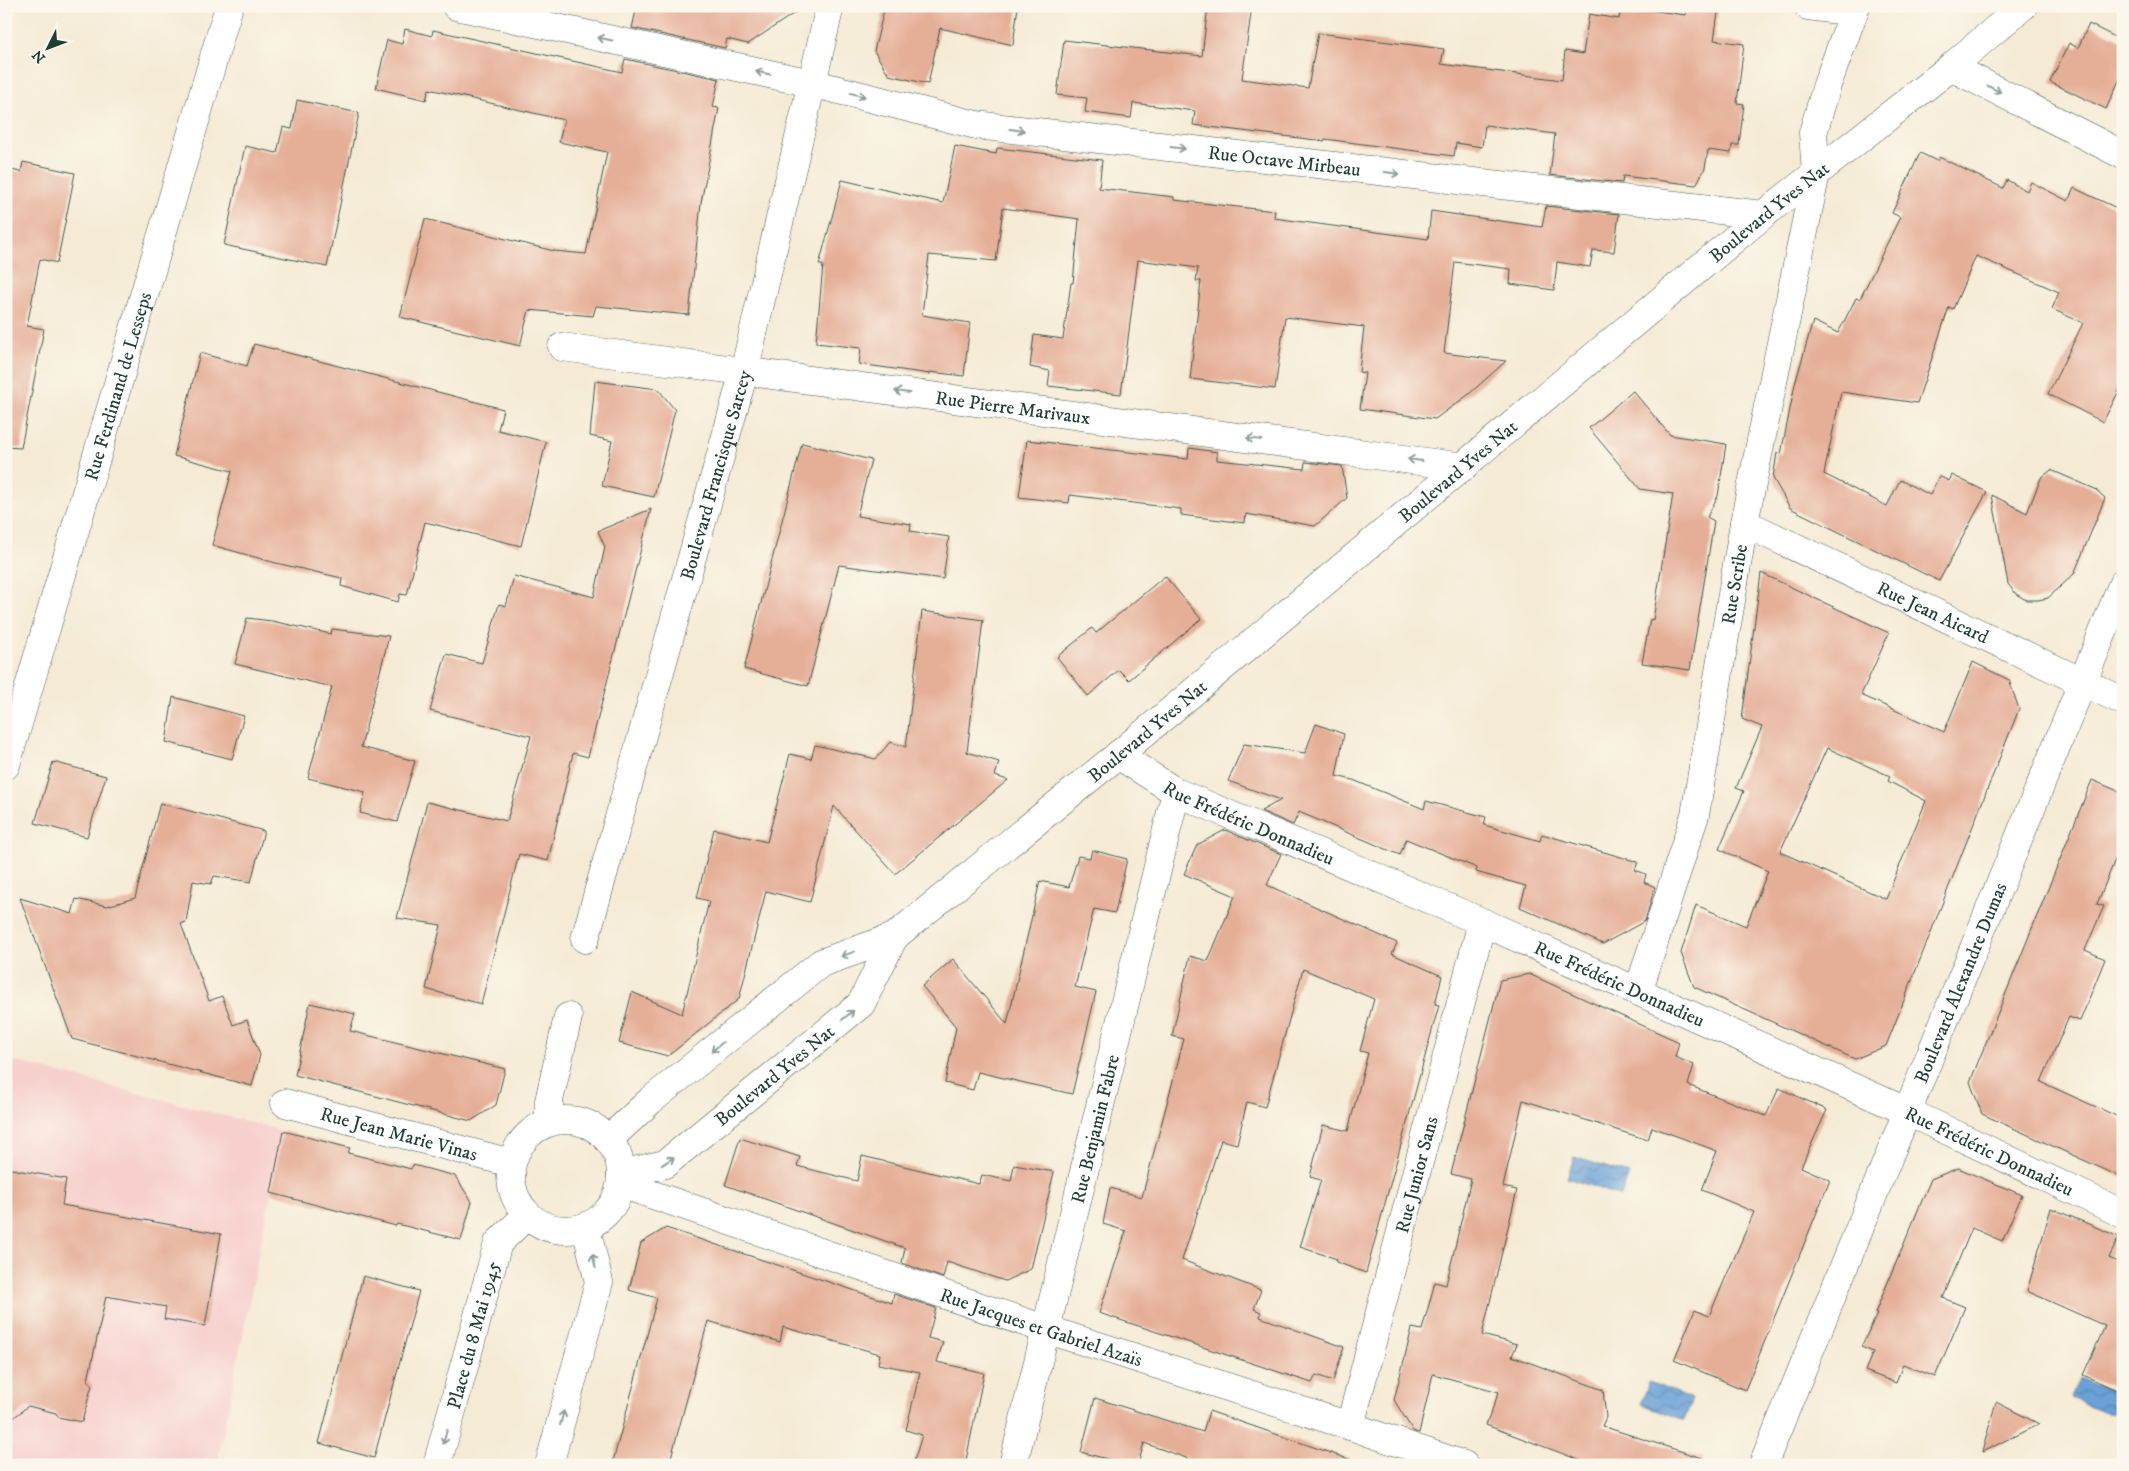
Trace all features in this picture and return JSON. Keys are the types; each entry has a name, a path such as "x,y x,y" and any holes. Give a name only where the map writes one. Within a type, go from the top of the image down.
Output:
{"street":[{"name":"Rue Ferdinand de Lesseps","path":"6,765 229,6"},
{"name":"Rue Octave Mirbeau","path":"456,6 811,83 976,125 1763,215"},
{"name":"Boulevard Francisque Sarcey","path":"585,939 744,372 830,6"},
{"path":"1808,6 1855,9"},
{"name":"Boulevard Yves Nat","path":"608,1140 650,1101 821,964 894,938 1118,755 1763,215 1951,67 2023,6"},
{"name":"Rue Scribe","path":"1638,992 1695,815 1744,523 1816,173 1813,133 1827,85 1855,9"},
{"path":"1951,67 2123,155"},
{"name":"Rue Pierre Marivaux","path":"562,348 1464,467"},
{"name":"Rue Jean Aicard","path":"1744,523 2123,700"},
{"name":"Boulevard Alexandre Dumas","path":"1763,1465 2123,583"},
{"name":"Rue Frédéric Donnadieu","path":"1118,755 1176,792 1482,922 1906,1111 2123,1214"},
{"name":"Rue Benjamin Fabre","path":"1013,1465 1176,792"},
{"name":"Rue Junior Sans","path":"1350,1426 1482,922"},
{"name":"Boulevard Yves Nat","path":"621,1179 665,1164 861,1004 894,938"},
{"path":"550,1122 549,1101 568,1017"},
{"name":"Rue Jean Marie Vinas","path":"285,1103 511,1163"},
{"path":"571,1120 592,1126 608,1140 618,1156 621,1179 615,1202 603,1218 586,1228 565,1231 544,1227 527,1215 516,1200 510,1182 511,1163 518,1145 532,1130 550,1122 571,1120"},
{"name":"Rue Jacques et Gabriel Azaïs","path":"621,1179 1045,1329 1350,1426 1463,1465"},
{"name":"Place du 8 Mai 1945","path":"437,1465 498,1243 527,1215"},
{"path":"549,1465 599,1282 586,1228"}],"shaded area":[{"path":"6,1059 283,1131 217,1465 6,1465"}],"water":[{"path":"1574,1157 1629,1174 1621,1196 1567,1178"},
{"path":"2080,1378 2120,1396 2112,1415 2071,1398"},
{"path":"1649,1382 1692,1399 1684,1421 1641,1404"}],"building":[{"path":"637,6 805,6 748,44 727,39 725,48 632,28"},
{"path":"885,6 1018,6 1013,45 940,28 928,84 889,75 874,51"},
{"path":"1208,6 1252,6 1242,79 1308,88 1318,33 1444,49 1441,64 1562,80 1565,51 1583,54 1589,14 1619,19 1621,6 1686,15 1687,6 1719,6 1714,40 1744,44 1737,103 1744,104 1739,145 1732,145 1731,153 1708,150 1705,168 1696,185 1623,176 1622,183 1550,175 1555,134 1485,125 1482,147 1456,143 1454,156 1325,139 1324,141 1193,125 1195,111 1133,103 1131,118 1085,112 1087,98 1057,95 1064,40 1202,56"},
{"path":"2089,24 2123,41 2123,72 2106,109 2050,82 2069,43 2078,48"},
{"path":"405,29 432,36 433,30 622,72 625,59 719,79 713,107 719,108 701,203 689,315 596,306 593,316 529,310 520,346 400,317 425,219 554,251 586,254 607,152 559,142 564,120 429,89 426,100 376,88 387,40 402,44"},
{"path":"297,100 359,113 327,267 224,245 245,146 277,153 283,127 292,129"},
{"path":"955,146 996,154 997,148 1102,160 1099,188 1174,197 1174,200 1275,211 1274,218 1428,239 1431,211 1542,227 1546,206 1619,214 1614,252 1593,250 1590,267 1557,262 1554,290 1510,284 1511,269 1455,262 1444,353 1506,361 1468,395 1435,419 1360,409 1365,373 1359,372 1364,327 1285,317 1275,389 1190,379 1201,281 1196,281 1198,268 1138,260 1121,394 1048,386 1050,371 1030,367 1034,335 1063,339 1071,283 1073,283 1079,219 1003,208 996,261 929,255 922,315 970,323 964,376 930,372 930,374 859,364 861,348 816,343 823,265 819,265 842,180 943,203"},
{"path":"1920,153 1937,161 1939,157 2003,188 2007,180 2027,191 2031,182 2068,201 2074,188 2123,211 2123,383 2103,422 2048,394 2083,323 2052,309 2059,292 1976,256 1953,309 1949,307 1917,403 1841,392 1824,474 1887,506 1900,480 1930,495 1939,476 1949,481 1952,475 1987,492 1939,581 1790,508 1773,478 1777,453 1781,454 1795,384 1813,321 1838,333 1856,298 1860,299 1900,217 1892,213"},
{"path":"23,162 75,173 57,263 40,259 27,326 44,329 21,448 6,447 6,169 21,172"},
{"path":"254,344 503,409 498,430 546,442 521,546 425,522 407,595 400,594 398,602 341,586 342,578 276,563 212,545 232,471 174,456 200,353 247,366"},
{"path":"595,381 658,389 675,410 654,497 602,486 612,441 590,436"},
{"path":"1633,391 1670,435 1726,444 1718,496 1707,517 1714,521 1690,670 1642,663 1650,619 1653,620 1673,494 1640,489 1589,428"},
{"path":"1027,440 1188,459 1189,448 1217,452 1217,460 1304,469 1305,462 1342,466 1347,498 1315,526 1246,514 1245,523 1181,515 1181,509 1070,495 1069,503 1019,497"},
{"path":"802,443 871,460 857,516 911,524 910,531 949,537 943,579 839,565 808,686 744,669"},
{"path":"2051,470 2095,489 2105,498 2074,574 2048,598 2026,600 2016,594 2008,584 1992,495 2027,513 2041,478"},
{"path":"651,509 588,757 573,753 548,861 519,854 481,1004 426,989 441,925 397,918 427,802 507,821 531,736 430,711 446,654 482,663 499,604 506,606 514,576 594,597 605,547 598,531"},
{"path":"1761,573 1889,633 1861,695 1944,732 1973,662 2009,680 2019,709 1886,1046 1855,1059 1694,987 1681,953 1696,905 1746,926 1768,871 1719,849 1744,791 1736,788 1762,727 1742,719","holes":["1827,748 1890,776 1888,781 1926,801 1886,899 1780,852"]},
{"path":"1165,576 1201,619 1129,680 1119,670 1088,696 1057,657 1092,628 1096,633"},
{"path":"922,611 983,620 967,752 999,762 995,776 1008,780 895,874 834,806 810,902 766,891 739,999 668,1056 619,1043 632,992 682,1014 709,901 697,898 714,829 767,842 790,754 811,759 815,745 876,759 890,742 906,747"},
{"path":"247,618 272,621 331,634 332,629 389,636 361,747 415,761 397,822 360,813 365,792 308,778 332,687 235,664"},
{"path":"173,697 244,716 232,759 166,742"},
{"path":"1316,724 1344,734 1336,776 1353,780 1424,809 1426,801 1486,817 1484,825 1540,841 1542,834 1638,862 1635,870 1646,874 1644,882 1655,887 1645,921 1603,944 1520,907 1526,886 1476,872 1477,868 1406,839 1400,855 1299,812 1293,825 1261,811 1281,800 1228,781 1244,744 1305,753"},
{"path":"53,762 106,776 87,837 35,823"},
{"path":"2092,780 2123,793 2123,840 2097,904 2104,906 2085,950 2105,959 2080,1021 2069,1017 2041,1082 2123,1119 2123,1178 1982,1114 1970,1082"},
{"path":"160,803 264,831 251,882 214,876 211,884 193,881 186,922 181,924 209,1001 222,996 233,1025 247,1020 260,1055 252,1086 72,1039 20,898 72,914 76,899 107,906 135,898"},
{"path":"1225,830 1281,854 1267,885 1397,943 1392,954 1442,976 1435,1004 1439,1005 1366,1273 1336,1262 1337,1259 1300,1247 1321,1180 1310,1177 1323,1125 1348,1131 1368,1053 1360,1051 1374,999 1303,969 1265,1107 1247,1102 1237,1144 1221,1140 1182,1260 1261,1290 1254,1309 1261,1312 1260,1317 1344,1347 1333,1381 1316,1375 1312,1383 1099,1313 1126,1231 1103,1224 1110,1188 1142,1197 1184,1039 1172,1036 1190,956 1208,961 1235,896 1184,874 1197,845"},
{"path":"1092,850 1127,859 1115,913 1094,909 1075,987 1096,992 1072,1094 978,1072 973,1090 945,1083 956,1027 922,986 953,959 1007,1024 1040,881 1069,887 1078,856 1090,858"},
{"path":"1529,974 1679,1042 1675,1057 1694,1065 1688,1085 1766,1116 1779,1088 1827,1110 1801,1167 1830,1180 1745,1390 1674,1360 1695,1310 1709,1316 1754,1212 1702,1190 1717,1151 1652,1127 1648,1140 1523,1100 1503,1187 1517,1190 1482,1335 1517,1344 1512,1356 1603,1390 1606,1417 1602,1426 1702,1458 1701,1465 1593,1465 1486,1425 1499,1392 1433,1374 1419,1433 1413,1431 1394,1400 1412,1328 1422,1330 1435,1282 1446,1285 1471,1179 1451,1174 1500,980"},
{"path":"310,1003 355,1014 350,1031 505,1069 496,1105 471,1121 295,1075"},
{"path":"283,1131 350,1148 348,1153 411,1169 413,1165 455,1176 472,1202 461,1240 397,1224 396,1226 271,1193"},
{"path":"740,1138 800,1157 797,1166 857,1181 862,1156 979,1184 982,1175 1011,1181 1014,1165 1054,1172 1031,1269 1005,1281 947,1262 943,1278 902,1263 905,1248 725,1185"},
{"path":"6,1168 66,1179 62,1205 221,1234 205,1326 164,1319 166,1307 106,1296 88,1380 92,1385 82,1422 58,1417 56,1413 28,1406 6,1424"},
{"path":"1958,1168 2022,1195 2002,1241 1972,1228 1943,1298 1965,1307 1935,1377 1903,1364 1896,1383 1865,1371 1873,1352 1861,1347 1877,1314 1875,1313 1931,1179"},
{"path":"2051,1208 2119,1237 2109,1258 2123,1264 2123,1393 2083,1375 2105,1326 2027,1291"},
{"path":"666,1228 892,1303 894,1294 936,1308 928,1338 943,1342 937,1362 984,1373 965,1465 913,1465 922,1435 906,1430 920,1372 878,1364 880,1354 783,1327 780,1342 708,1321 669,1465 612,1465 657,1298 629,1290 641,1243"},
{"path":"363,1276 419,1291 374,1458 319,1443"},
{"path":"1095,1398 1203,1432 1209,1411 1351,1460 1350,1465 1206,1465 1144,1443 1138,1465 1129,1465 1081,1452"},
{"path":"1996,1402 2039,1424 1982,1452"}]}
